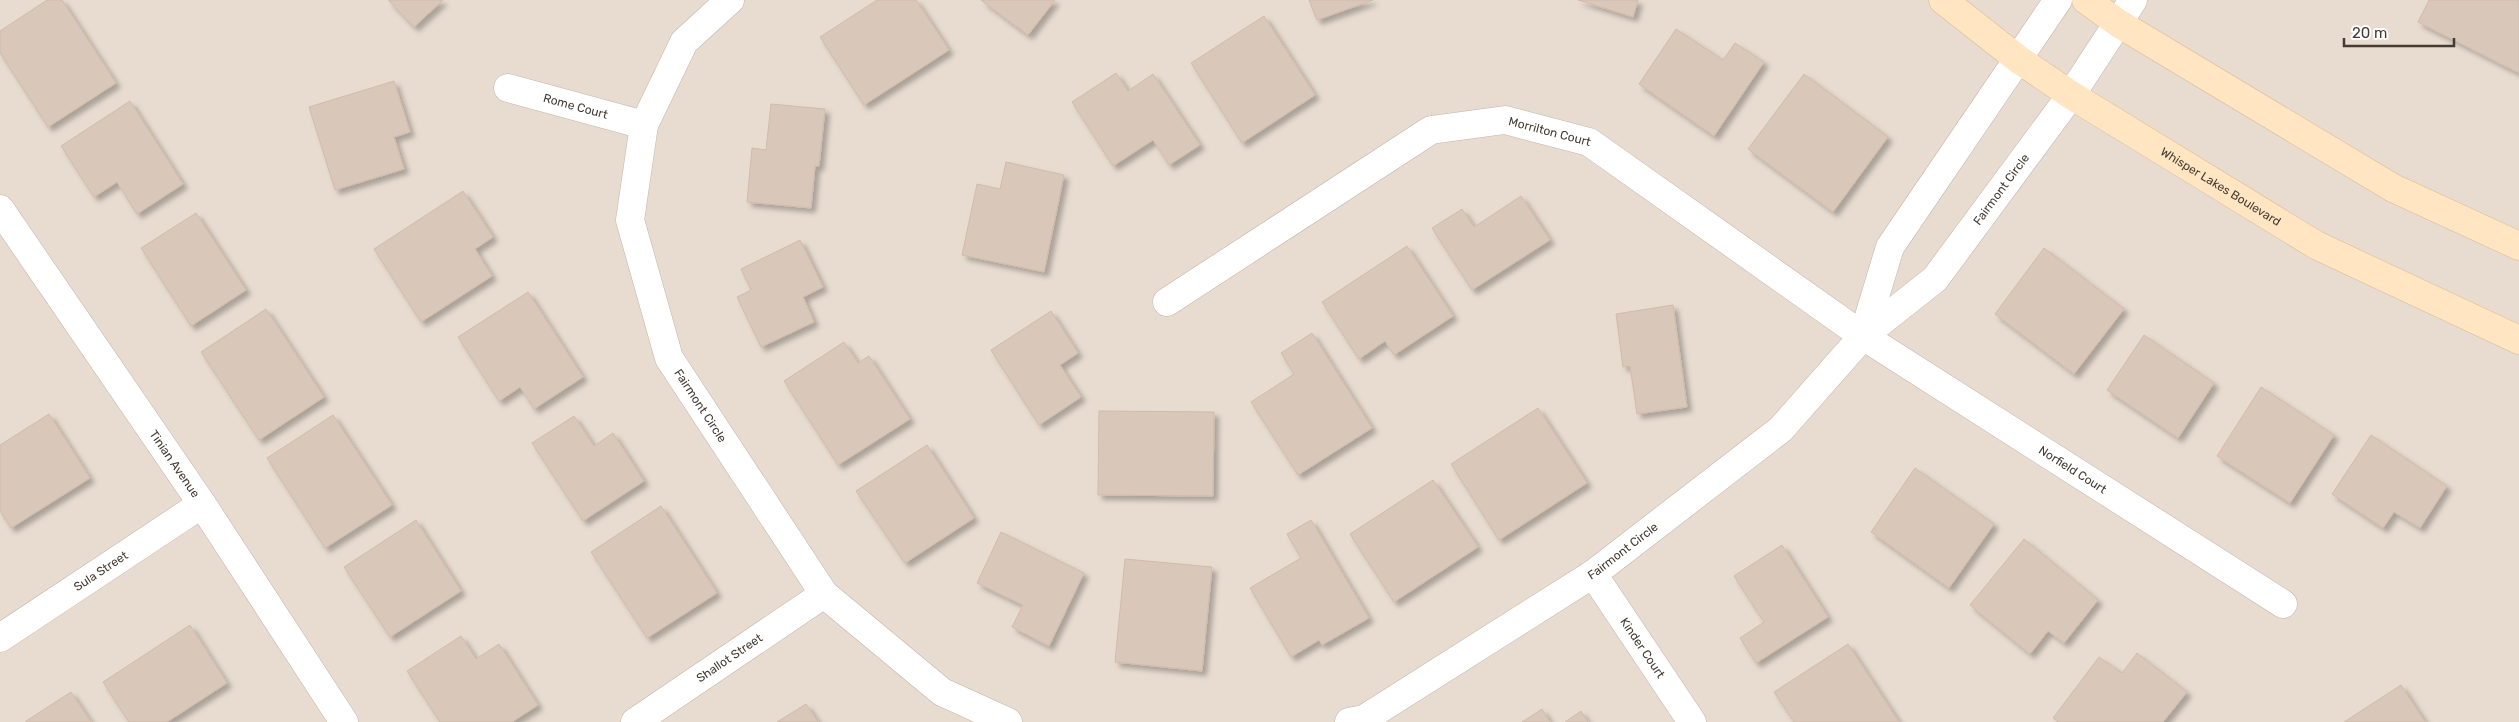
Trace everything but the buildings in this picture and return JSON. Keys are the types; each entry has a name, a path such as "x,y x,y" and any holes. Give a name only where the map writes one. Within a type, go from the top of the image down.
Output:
{"street":[{"name":"Fairmont Circle","path":"730,0 684,42 644,125 630,220 670,358 824,594 942,692 1008,722"},
{"name":"Whisper Lakes Boulevard","path":"1943,0 2018,59 2071,95 2316,245 2519,340"},
{"name":"Fairmont Circle","path":"1863,336 1890,247 2058,0"},
{"path":"2086,0 2118,22 2394,188 2519,246"},
{"name":"Fairmont Circle","path":"1349,722 1364,719 1593,574 1780,429 1863,336 1935,280 2071,95 2133,0"},
{"name":"Rome Court","path":"508,88 644,125"},
{"name":"Morrilton Court","path":"1168,302 1432,130 1505,120 1588,142 1863,336"},
{"name":"Tinian Avenue","path":"0,210 202,504 344,722"},
{"name":"Norfield Court","path":"1863,336 2283,604"},
{"name":"Sula Street","path":"0,638 202,504"},
{"name":"Kinder Court","path":"1593,574 1692,722"},
{"name":"Shallot Street","path":"635,722 824,594"}],"shaded area":[{"path":"0,0 2519,0 2519,722 0,722"}]}
